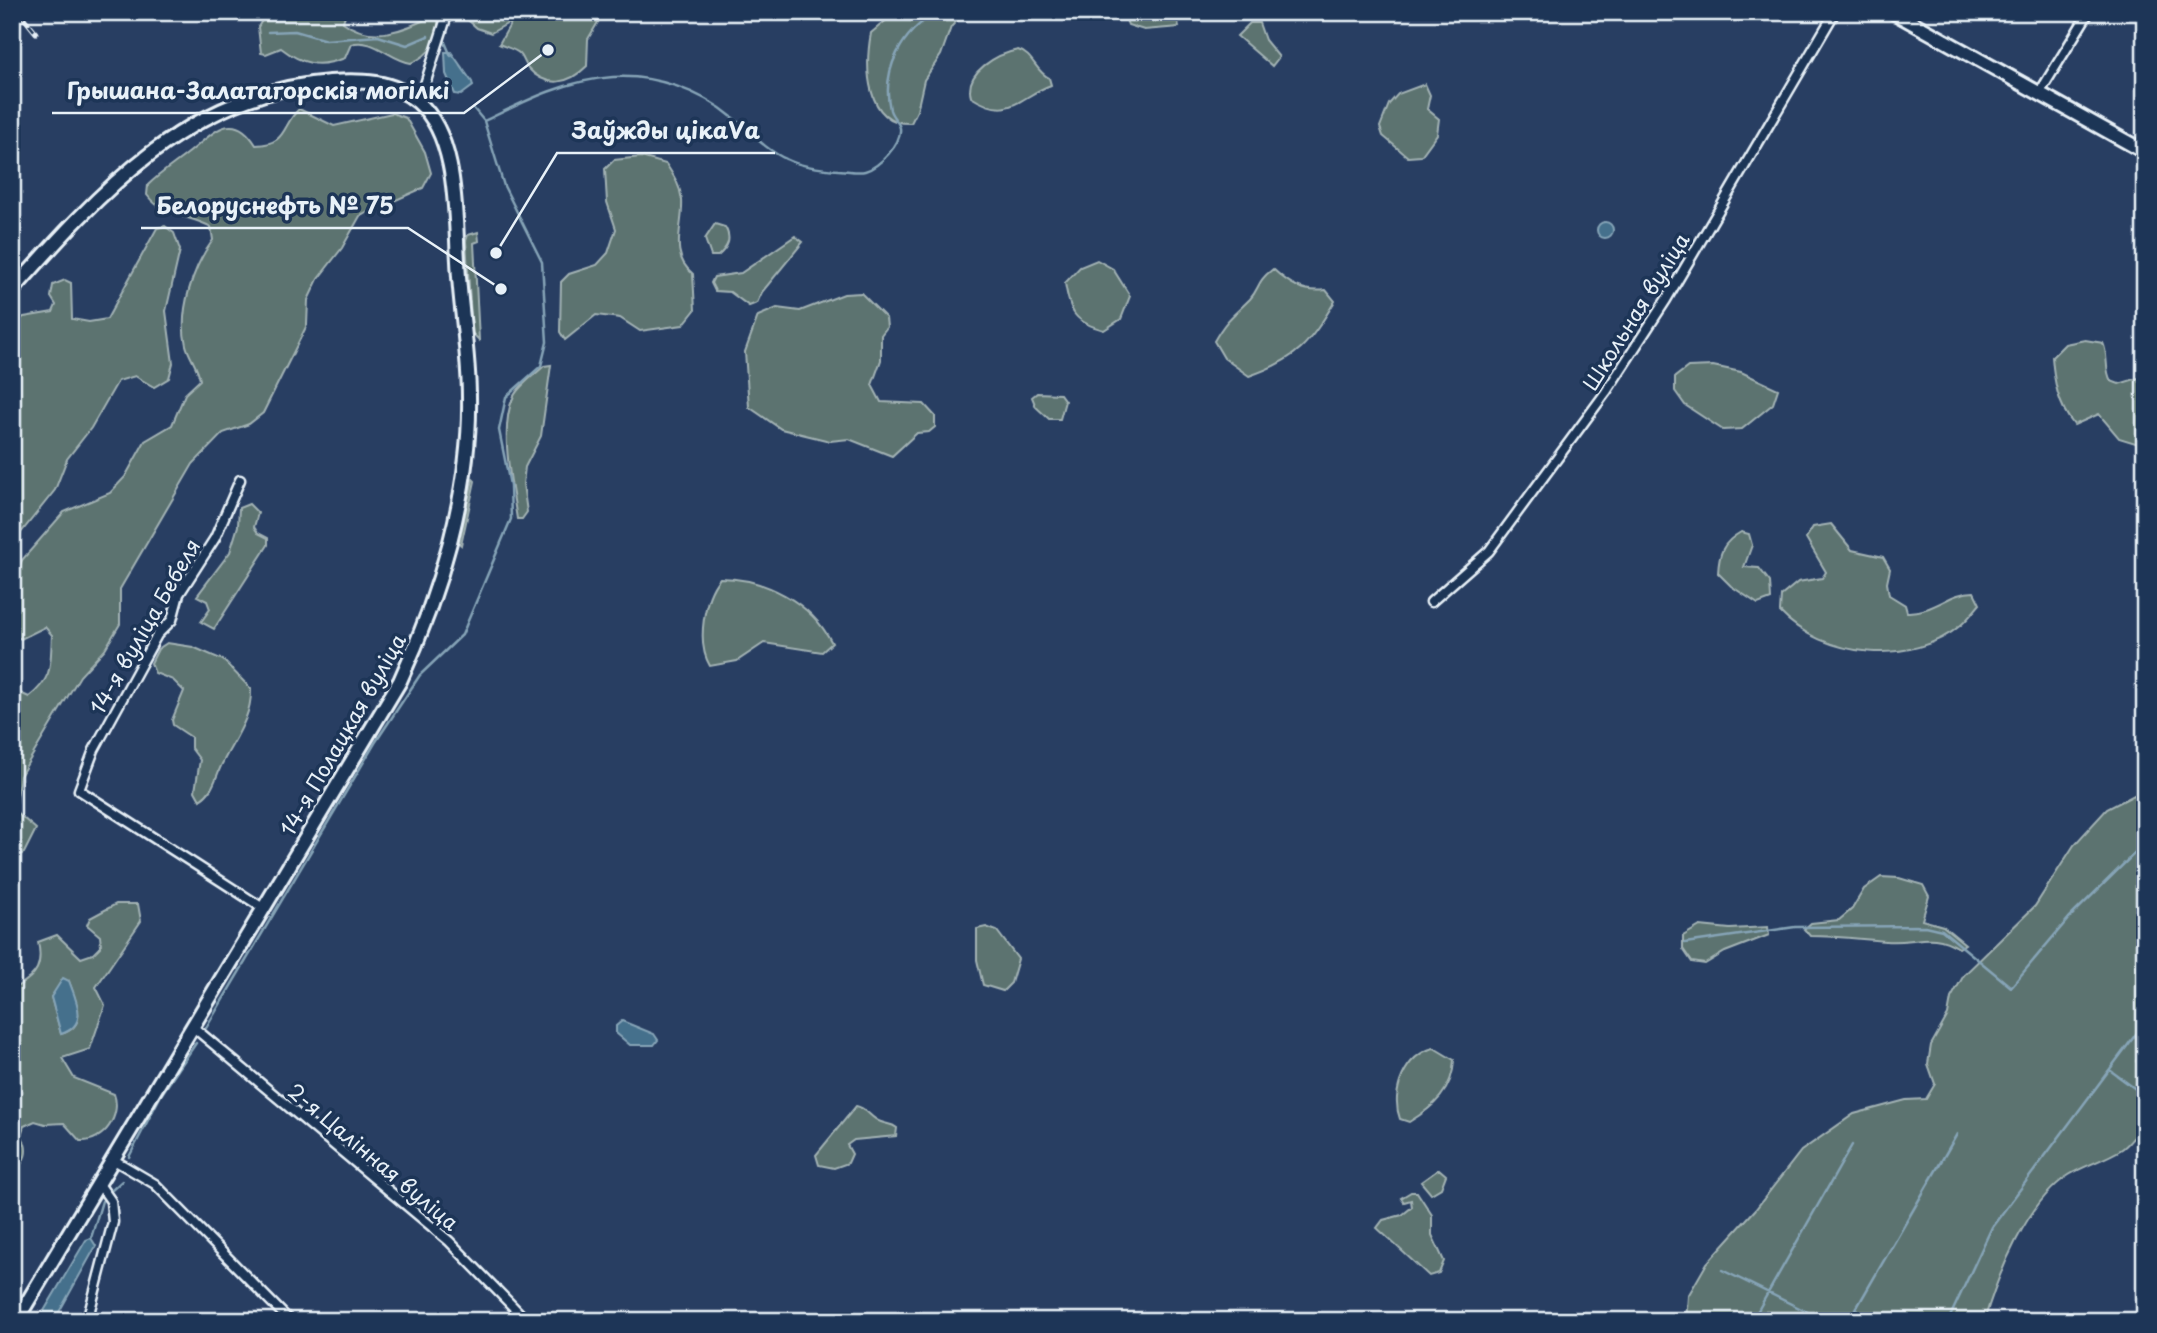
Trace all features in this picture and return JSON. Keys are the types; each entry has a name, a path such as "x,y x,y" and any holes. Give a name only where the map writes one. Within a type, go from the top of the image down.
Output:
{"main road":[{"path":"1893,12 2145,152"},
{"path":"12,291 121,175 218,110 258,95 300,84 346,81 370,82 392,87 419,103"},
{"name":"14-я Полацкая вуліца","path":"16,1321 59,1244 114,1160 400,681 420,637 455,510 467,439 469,397 454,193 439,133 419,103"}],"street":[{"path":"419,103 447,12"},
{"name":"Школьная вуліца","path":"1431,602 1489,551 1606,392 1666,300 1835,12"},
{"path":"2040,92 2089,12"},
{"name":"14-я вуліца Бебеля","path":"240,480 215,538 180,594 172,620 157,635 94,750 79,790 263,908"},
{"name":"2-я Цалінная вуліца","path":"192,1026 449,1241 527,1321"},
{"path":"114,1160 155,1184 290,1321"},
{"path":"87,1321 113,1222 110,1201 99,1184"}],"green space":[{"path":"267,12 346,12 343,22 354,29 377,33 400,30 434,15 438,18 438,26 429,51 411,63 374,46 359,43 351,44 345,58 319,64 304,61 281,48 266,54 261,53 258,27"},
{"path":"459,12 604,12 588,39 587,66 573,77 558,82 535,75 520,54 499,44 512,21 491,33 477,28"},
{"path":"896,12 965,12 951,27 941,55 924,80 917,111 911,123 896,121 884,114 877,104 869,77 871,33"},
{"path":"1128,12 1163,12 1178,21 1179,27 1144,30 1128,25 1125,17"},
{"path":"1250,23 1259,23 1265,40 1279,57 1272,66 1237,36"},
{"path":"1018,50 1027,55 1049,78 1051,85 1005,107 984,104 971,97 970,88 977,72 992,60"},
{"path":"1425,84 1430,95 1427,109 1439,119 1437,134 1421,156 1408,157 1383,136 1380,127 1389,104 1398,94"},
{"path":"299,109 334,126 392,113 406,118 425,152 431,173 423,188 360,216 342,248 318,279 308,300 307,325 263,413 249,424 223,433 193,464 120,589 120,624 105,649 80,676 20,776 15,811 36,829 24,853 12,858 12,696 18,692 29,697 43,683 49,669 52,635 45,627 21,639 12,635 12,584 22,560 64,512 110,493 125,477 145,441 172,425 185,394 200,380 186,345 184,318 194,276 213,240 211,227 161,208 147,195 148,185 222,128 238,127 247,133 256,145 266,144 279,138"},
{"path":"641,157 666,164 680,190 682,210 679,249 685,266 693,274 695,310 683,325 640,331 620,318 596,315 565,340 560,332 561,282 569,274 597,265 608,253 616,229 607,202 605,169 614,160"},
{"path":"715,224 725,227 728,239 718,256 711,256 705,239"},
{"path":"165,226 174,233 180,250 166,311 173,363 169,378 154,387 135,376 118,381 91,428 67,459 55,490 12,544 12,436 19,430 12,407 10,377 16,322 24,317 53,312 56,305 51,297 53,285 65,280 71,283 72,319 89,322 107,319 157,228"},
{"path":"478,232 479,241 474,243 479,340 472,333 466,241 468,235"},
{"path":"795,236 803,242 762,292 757,303 749,306 730,292 715,291 711,283 714,277 741,273"},
{"path":"1097,260 1113,269 1130,296 1121,319 1104,330 1086,324 1075,315 1065,283 1080,267"},
{"path":"1273,269 1297,286 1310,290 1326,290 1335,301 1301,348 1266,370 1249,376 1224,358 1214,341"},
{"path":"861,293 886,318 887,327 881,335 881,360 872,385 881,402 924,404 935,416 935,427 929,432 917,433 892,456 849,439 830,441 781,429 749,407 745,352 758,316 777,308 800,311 844,294"},
{"path":"2085,340 2103,343 2111,381 2119,384 2145,376 2145,446 2119,438 2099,414 2074,425 2064,409 2058,393 2052,357 2065,344"},
{"path":"551,365 541,436 525,467 523,484 527,512 522,519 517,519 508,458 509,411 519,389 544,366"},
{"path":"1713,366 1741,372 1778,389 1773,404 1742,429 1723,430 1685,405 1675,391 1675,377 1688,367"},
{"path":"1037,393 1060,394 1065,401 1060,419 1049,419 1036,407 1032,397"},
{"path":"473,479 475,481 461,545 459,543"},
{"path":"249,504 258,513 254,527 258,533 268,538 268,545 214,629 201,622 210,609 207,601 197,596 230,552 238,526 239,508"},
{"path":"1831,524 1852,550 1883,557 1890,569 1887,583 1889,595 1905,605 1907,612 1925,609 1957,595 1974,592 1980,604 1961,625 1941,638 1918,647 1868,652 1820,639 1798,627 1780,612 1781,596 1798,582 1822,578 1826,572 1806,538 1813,527"},
{"path":"1741,532 1749,534 1752,545 1744,567 1759,568 1770,582 1771,599 1758,604 1731,586 1718,573 1723,549"},
{"path":"720,578 753,582 785,595 812,616 832,643 822,652 764,643 737,661 710,666 703,645 704,620 714,586"},
{"path":"167,643 193,647 223,660 251,689 249,709 242,727 212,788 200,800 195,791 200,760 191,748 191,737 173,725 172,720 184,691 173,680 155,673 151,663 158,649"},
{"path":"2138,793 2145,794 2145,1043 2136,1061 2145,1078 2145,1127 2122,1149 2069,1175 2040,1202 2027,1220 2006,1261 1984,1321 1686,1321 1688,1296 1707,1263 1755,1210 1801,1151 1854,1114 1906,1100 1926,1099 1935,1084 1928,1064 1931,1045 1948,1015 1951,998 1964,975 2035,906 2074,845 2107,809"},
{"path":"1881,877 1899,878 1923,885 1929,896 1922,920 1943,926 1965,944 1959,948 1931,939 1896,941 1810,936 1804,929 1811,923 1839,920 1852,909 1864,889"},
{"path":"116,904 138,904 141,921 96,987 105,1005 90,1049 62,1058 74,1078 114,1094 116,1102 113,1119 97,1137 80,1141 64,1123 45,1124 35,1121 24,1126 21,1135 26,1147 25,1157 12,1178 12,984 18,986 34,973 40,957 38,942 57,935 81,958 93,954 101,946 100,936 87,925 90,918","holes":["69,981 77,1005 78,1019 70,1030 61,1034 51,997"]},
{"path":"1700,926 1730,929 1768,927 1769,935 1725,952 1705,964 1692,962 1683,949 1683,936"},
{"path":"986,927 997,931 1018,959 1011,983 1003,991 983,985 977,960 977,929"},
{"path":"1434,1048 1454,1060 1446,1089 1434,1104 1409,1122 1400,1119 1397,1098 1402,1076 1415,1058"},
{"path":"856,1106 877,1120 897,1128 896,1136 854,1140 847,1145 852,1154 848,1163 834,1168 819,1165 816,1155"},
{"path":"1439,1169 1446,1175 1441,1188 1431,1194 1421,1182"},
{"path":"1411,1192 1417,1192 1432,1215 1432,1235 1444,1261 1439,1273 1429,1276 1377,1228 1383,1220 1402,1215 1412,1207 1411,1200 1404,1202 1401,1198"}],"water":[{"path":"445,52 451,52 472,82 473,86 461,95 455,94 446,74"},
{"path":"1605,222 1611,224 1611,236 1605,238 1599,236 1597,230 1599,224"},
{"path":"63,978 69,981 75,997 78,1019 70,1030 61,1034 51,997"},
{"path":"622,1021 654,1034 658,1040 654,1045 630,1045 616,1033 616,1026"},
{"path":"91,1238 96,1246 54,1321 38,1321 86,1240"}],"waterway":[{"path":"484,121 546,93 579,82 613,77 645,78 676,86 706,99 772,151 792,161 826,169 865,171 877,165 888,154 900,134 900,128 890,110 888,95 889,80 897,53 914,30 937,12"},
{"path":"268,32 295,31 326,40 378,36 407,45 428,36"},
{"path":"444,40 451,56"},
{"path":"206,1028 375,743 420,675 462,635 511,519 510,485 499,430 506,397 541,366 547,342 542,262 504,186 484,121 474,109"},
{"path":"1685,943 1795,927 1925,926 1942,930 2011,987 2069,918 2145,843"},
{"path":"1948,1321 1992,1227 2145,1022"},
{"path":"129,1157 161,1095 196,1043"},
{"path":"2111,1071 2145,1096"},
{"path":"1849,1321 1957,1134"},
{"path":"1752,1321 1852,1145"},
{"path":"112,1190 122,1181"},
{"path":"91,1238 102,1201"},
{"path":"1722,1270 1826,1321"}],"railway":[{"path":"19,12 36,33"}],"place":[{"name":"Грышана-Залатагорскія могілкі","path":"548,50"},
{"name":"Заўжды цікаVа","path":"496,253"},
{"name":"Белоруснефть № 75","path":"501,289"}]}
